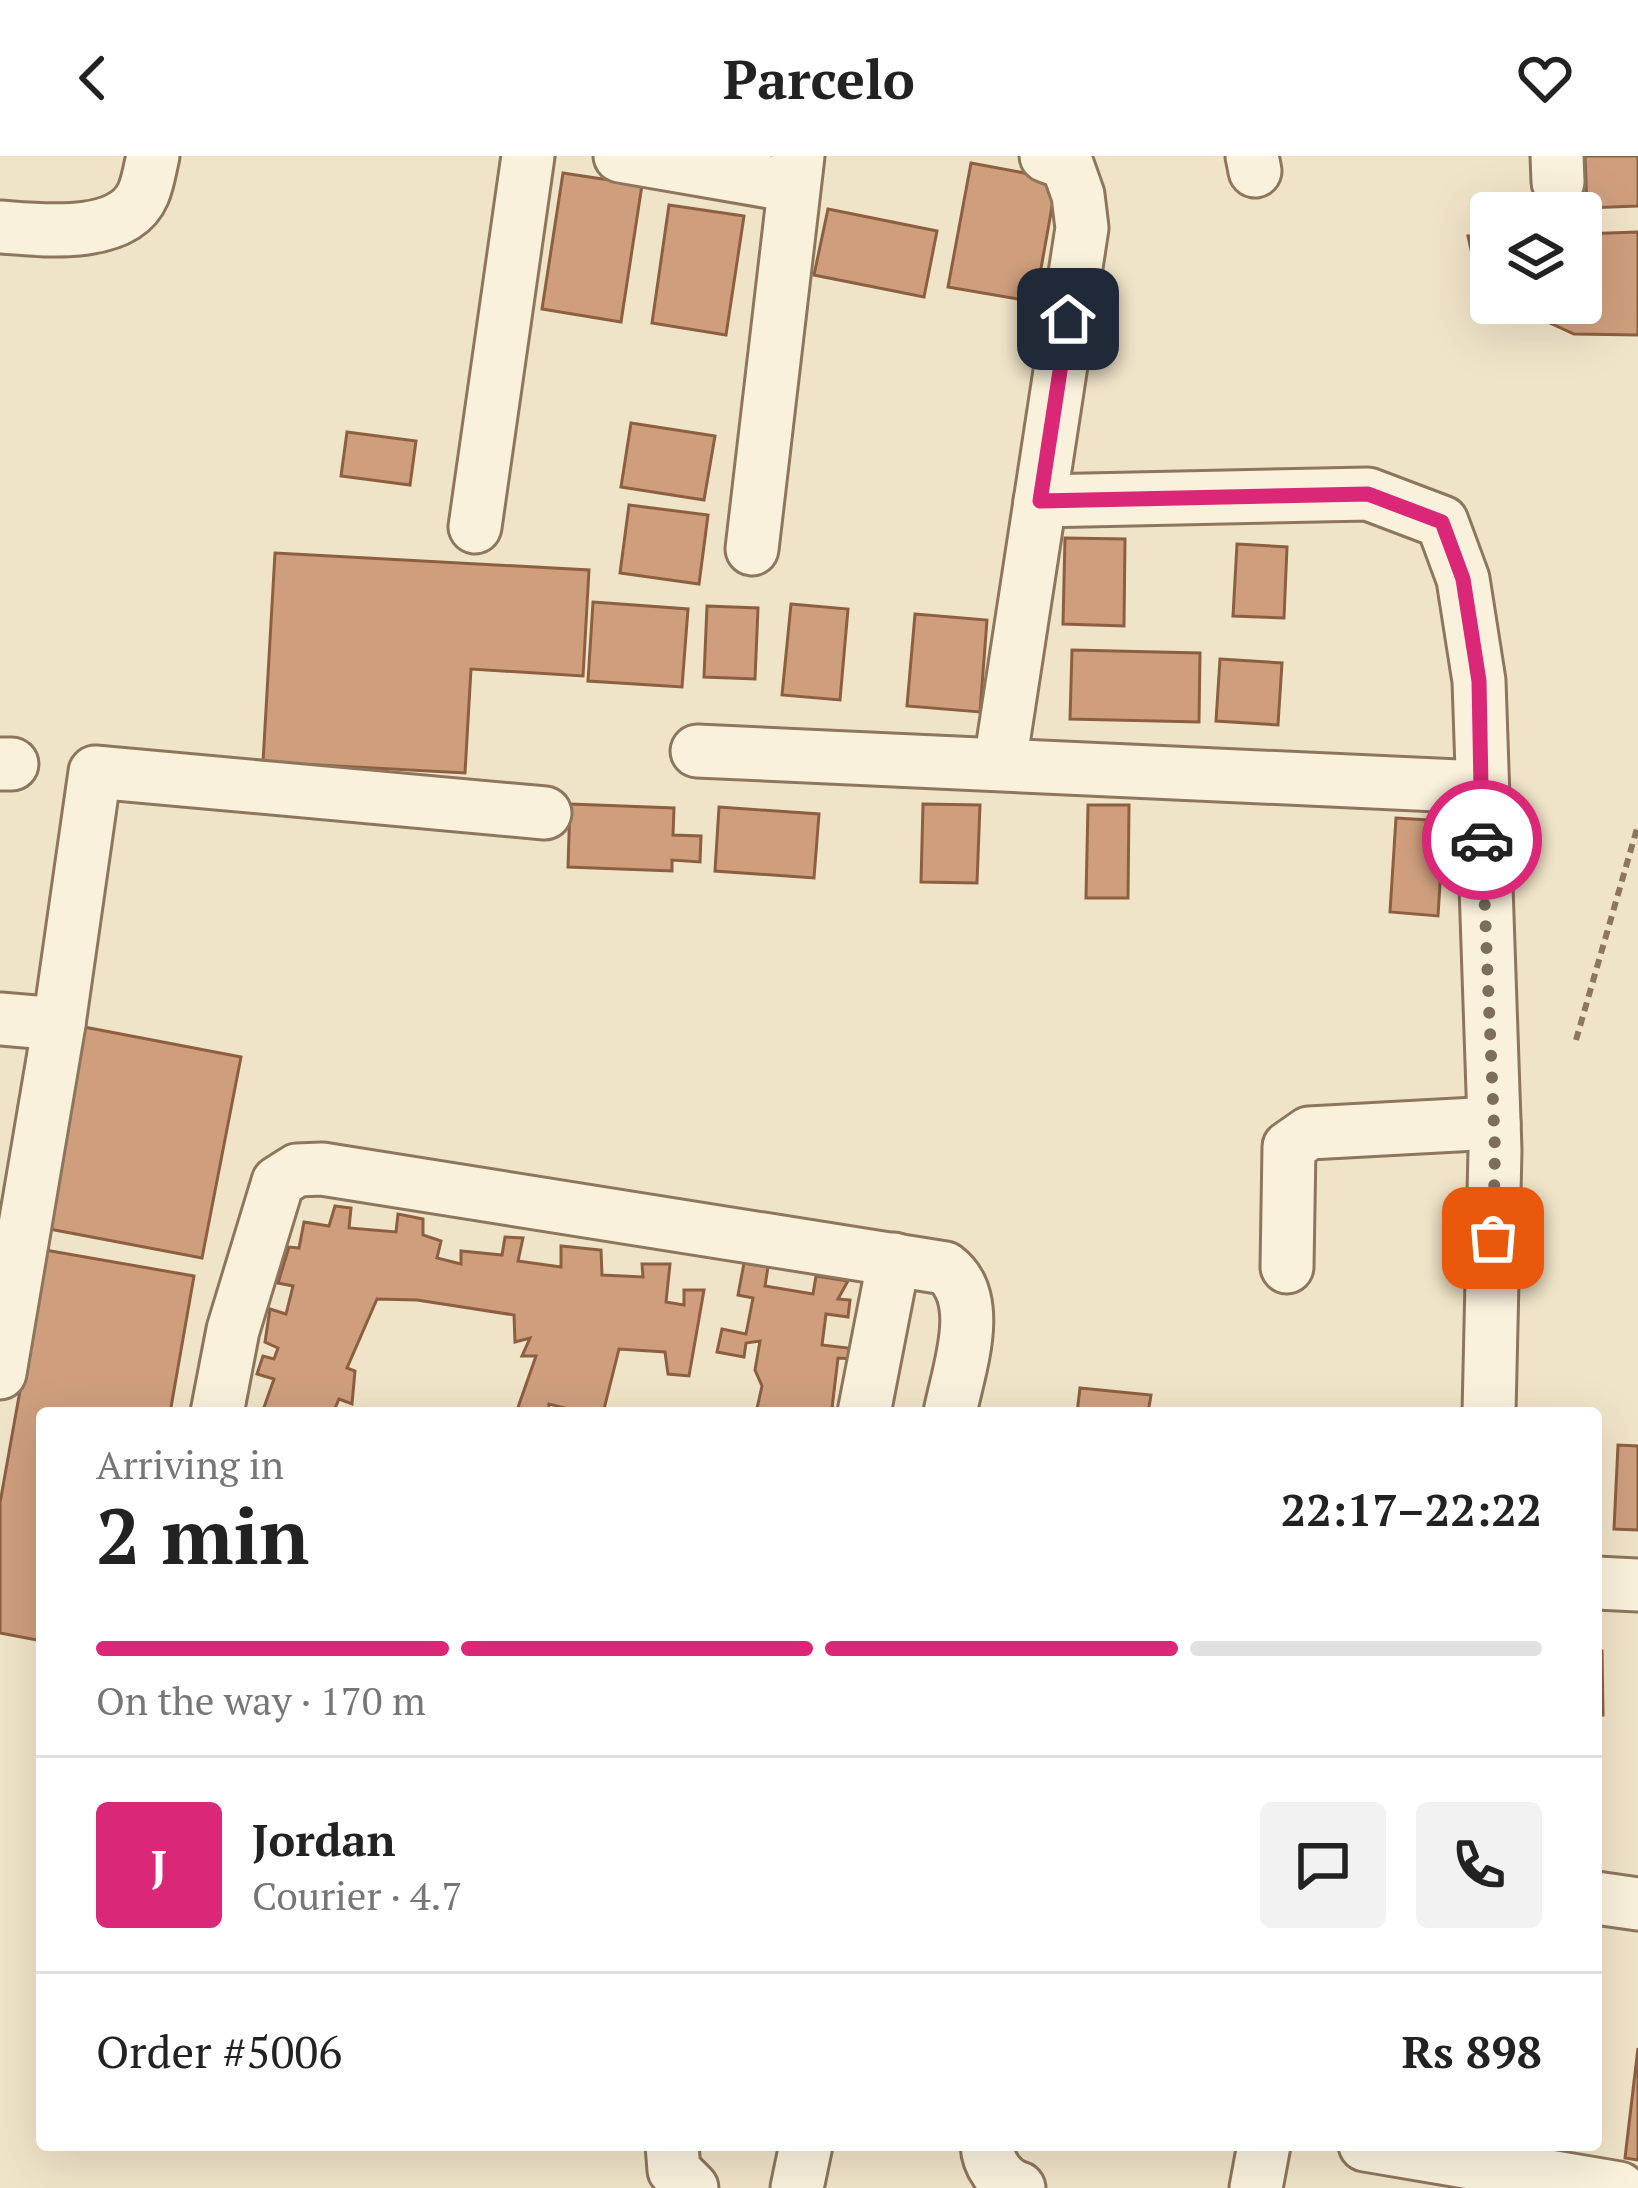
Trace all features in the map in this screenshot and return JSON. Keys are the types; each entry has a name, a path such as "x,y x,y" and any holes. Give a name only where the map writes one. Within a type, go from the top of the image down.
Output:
{"street":[{"path":"0,227 59,231 120,221 143,197 152,156"},
{"path":"475,527 528,156"},
{"path":"620,156 795,171 752,549"},
{"path":"1000,763 1082,228 1078,195 1067,164 1046,156"},
{"path":"1040,501 1368,494 1442,522 1463,579 1479,681 1494,1123 1489,1407"},
{"path":"697,751 1480,788"},
{"path":"0,1372 59,1024 95,772 544,813"},
{"path":"0,1019 59,1024"},
{"path":"1287,1267 1289,1147 1310,1133 1494,1123"},
{"path":"218,1407 233,1330 278,1182 297,1170 322,1169 945,1268 955,1276 965,1300 967,1326 951,1407"},
{"path":"865,1407 894,1259"},
{"path":"1602,1583 1638,1586"},
{"path":"1602,1899 1638,1904"},
{"path":"672,2151 674,2170 692,2188"},
{"path":"797,2188 805,2151"},
{"path":"987,2151 1007,2185 1019,2188"},
{"path":"1256,2188 1263,2151"},
{"path":"1400,2151 1619,2188"}],"path":[{"path":"1576,1040 1638,825"}],"building":[{"path":"1585,156 1638,156 1638,206 1602,207 1602,192 1586,192"},
{"path":"971,163 1057,179 1035,302 948,287"},
{"path":"563,173 642,185 621,322 542,309"},
{"path":"669,205 744,216 726,335 652,323"},
{"path":"828,209 937,231 924,297 814,275"},
{"path":"1638,232 1638,335 1574,334 1552,324 1602,324 1602,233"},
{"path":"631,423 715,436 704,500 621,487"},
{"path":"347,432 416,441 410,485 341,476"},
{"path":"629,505 708,515 699,584 620,573"},
{"path":"1065,538 1125,539 1124,626 1063,624"},
{"path":"1237,544 1287,547 1284,618 1233,616"},
{"path":"275,553 589,570 583,676 471,669 465,773 263,762"},
{"path":"593,602 688,609 682,687 588,681"},
{"path":"791,604 848,609 840,700 782,695"},
{"path":"707,606 758,608 755,679 704,677"},
{"path":"915,614 987,620 980,712 907,706"},
{"path":"1072,650 1200,653 1199,722 1070,719"},
{"path":"1220,659 1282,663 1278,725 1216,721"},
{"path":"570,804 674,808 673,835 701,836 700,862 672,860 672,871 568,867"},
{"path":"923,804 980,805 977,883 921,882"},
{"path":"1088,805 1129,805 1128,898 1086,898"},
{"path":"719,807 819,814 814,878 715,871"},
{"path":"1396,818 1444,821 1438,916 1390,912"},
{"path":"79,1026 241,1057 202,1258 39,1227"},
{"path":"335,1206 351,1208 349,1228 396,1232 398,1214 423,1219 423,1235 441,1241 437,1258 461,1264 461,1251 502,1255 505,1237 523,1238 518,1261 561,1267 561,1246 601,1250 602,1275 643,1277 642,1264 670,1264 666,1302 684,1305 684,1290 704,1290 689,1376 668,1374 665,1352 619,1349 604,1407 518,1407 536,1356 522,1356 530,1338 515,1342 514,1315 417,1300 377,1299 347,1368 355,1371 352,1404 339,1399 336,1407 264,1407 274,1379 257,1374 263,1356 274,1359 278,1348 265,1342 270,1309 286,1314 293,1286 278,1283 289,1247 299,1248 304,1222 329,1226"},
{"path":"45,1250 194,1276 171,1407 36,1407 36,1640 0,1633 0,1503"},
{"path":"744,1263 768,1267 765,1286 813,1294 816,1276 848,1281 838,1299 850,1300 848,1317 826,1314 822,1345 856,1349 854,1359 838,1358 832,1407 757,1407 762,1386 755,1370 760,1341 746,1343 744,1357 717,1352 722,1329 746,1334 753,1298 738,1295"},
{"path":"1080,1388 1151,1395 1149,1407 1078,1407"},
{"path":"1618,1445 1638,1446 1638,1530 1614,1529"},
{"path":"1638,2048 1638,2160 1625,2158"}],"way so far":[{"path":"1482,840 1495,1150 1493,1238"}],"route":[{"path":"1068,319 1040,501 1368,494 1442,522 1463,579 1479,681 1482,840"}]}
